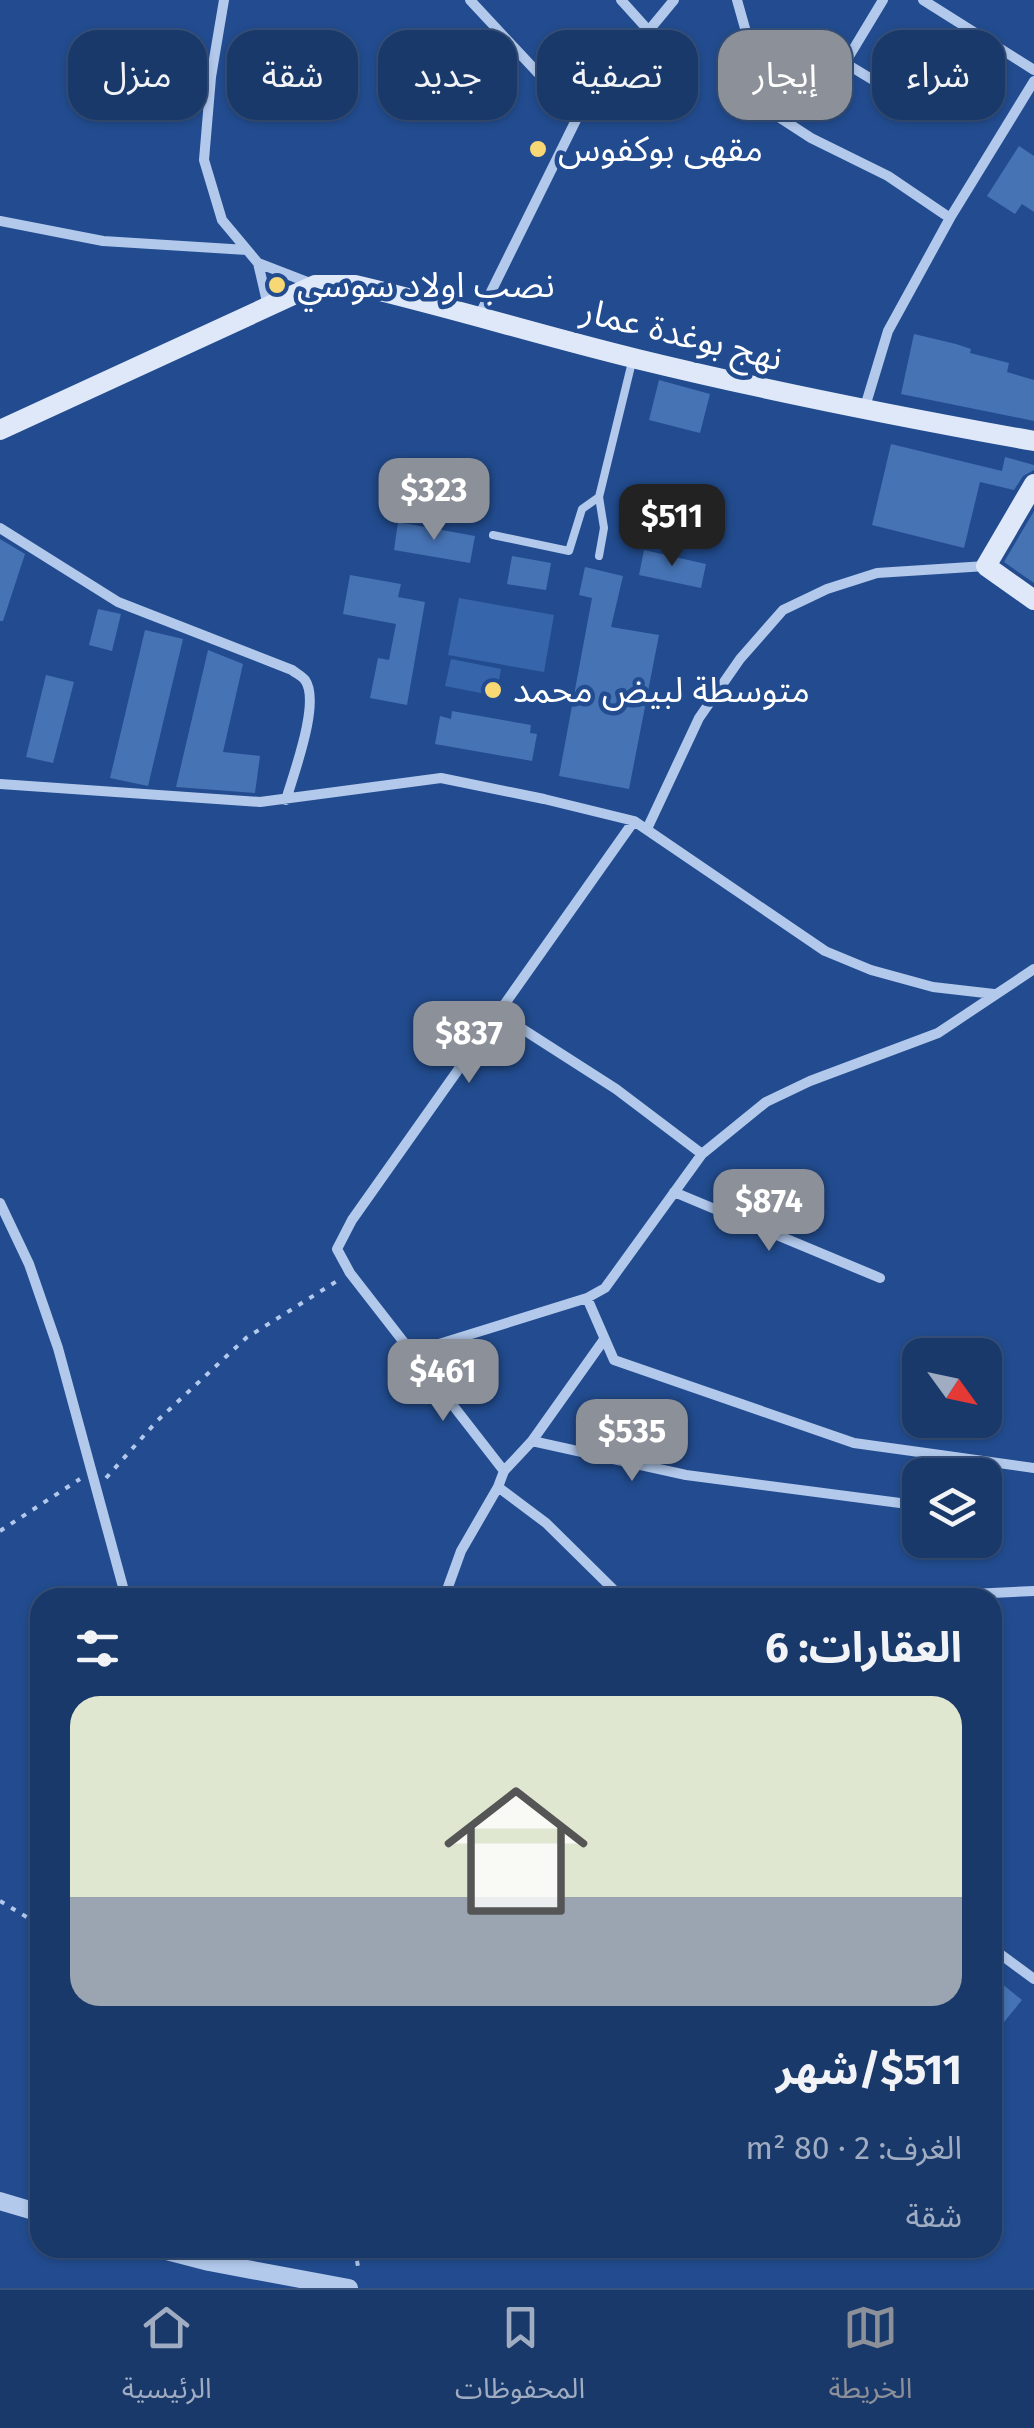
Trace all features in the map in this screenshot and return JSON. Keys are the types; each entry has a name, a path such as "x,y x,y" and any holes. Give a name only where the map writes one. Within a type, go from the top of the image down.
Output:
{"main road":[{"name":"نهج بوغدة عمار","path":"316,285 355,285 480,314 633,358 864,411 1034,441"},
{"path":"0,430 316,285"},
{"path":"1034,484 986,566 1034,600"}],"street":[{"path":"224,0 210,77 204,160 222,220 258,263 268,307"},
{"path":"470,0 537,72"},
{"path":"622,0 647,30"},
{"path":"649,30 674,0"},
{"path":"737,0 768,110 811,138 888,176 950,218"},
{"path":"872,79 846,63 883,0"},
{"path":"923,0 1034,70"},
{"path":"864,411 888,332 950,218 1034,81"},
{"path":"480,314 576,120"},
{"path":"0,221 102,242 247,250"},
{"path":"258,263 316,285"},
{"path":"0,528 118,602 292,670 306,680 310,694 308,721 286,800"},
{"path":"647,830 699,718 740,659 783,610 827,588 876,573 986,566"},
{"path":"0,784 204,799 286,800 442,778 634,821 826,950 871,970 932,987 994,994"},
{"path":"504,1471 350,1274 337,1249 352,1220 496,1012 634,821"},
{"path":"410,1353 587,1298 605,1288 702,1154 766,1102 810,1081 938,1034 1034,968"},
{"path":"496,1012 616,1089 702,1154"},
{"path":"674,1192 880,1278"},
{"path":"0,1203 30,1264 58,1348 123,1588"},
{"path":"587,1298 614,1360 854,1442 1034,1468"},
{"path":"448,1588 461,1551 504,1471 532,1441 603,1341"},
{"path":"532,1441 686,1475 900,1503"},
{"path":"498,1487 546,1523 612,1588"},
{"path":"1002,1593 1034,1591"},
{"path":"1002,1955 1034,1979"},
{"path":"0,2201 30,2210"},
{"path":"194,2258 349,2288"}],"lane":[{"path":"599,556 604,528 599,497 633,358"},
{"path":"493,535 569,551 582,509 599,497"}],"path":[{"path":"97,1488 157,1421 246,1338 350,1274"},
{"path":"0,1530 92,1471"},
{"path":"0,1902 30,1919"},
{"path":"356,2258 361,2288"}],"shaded area":[{"path":"459,598 554,615 544,672 448,655"},
{"path":"451,659 501,669 496,696 445,686"}],"building":[{"path":"1019,146 1034,156 1034,212 1022,204 1015,214 987,196"},
{"path":"914,334 1009,363 1007,372 1034,380 1034,421 901,394"},
{"path":"659,380 710,394 700,433 649,420"},
{"path":"891,444 1002,471 1005,457 1034,465 1034,470 1023,476 1014,490 980,482 964,548 872,525"},
{"path":"1034,511 1034,583 1004,562"},
{"path":"398,522 475,536 470,563 394,550"},
{"path":"0,539 25,554 3,621 0,621"},
{"path":"644,550 706,564 701,588 639,575"},
{"path":"512,556 551,563 546,590 507,584"},
{"path":"585,567 623,576 611,627 659,635 629,789 559,776 592,598 579,595"},
{"path":"350,575 401,584 398,597 425,602 407,705 370,698 378,658 389,660 396,624 343,614"},
{"path":"98,609 121,614 112,651 89,645"},
{"path":"145,630 183,639 148,786 110,778"},
{"path":"208,650 243,664 223,752 260,756 255,793 176,787"},
{"path":"46,675 74,682 53,763 26,757"},
{"path":"452,711 531,725 530,733 537,734 532,761 435,744 440,716 451,719"},
{"path":"1002,1984 1022,2000 1002,2020"}],"place":[{"name":"مقهى بوكفوس","path":"538,149"},
{"name":"نصب اولاد سوسي","path":"277,285"},
{"name":"متوسطة لبيض محمد","path":"493,690"}]}
